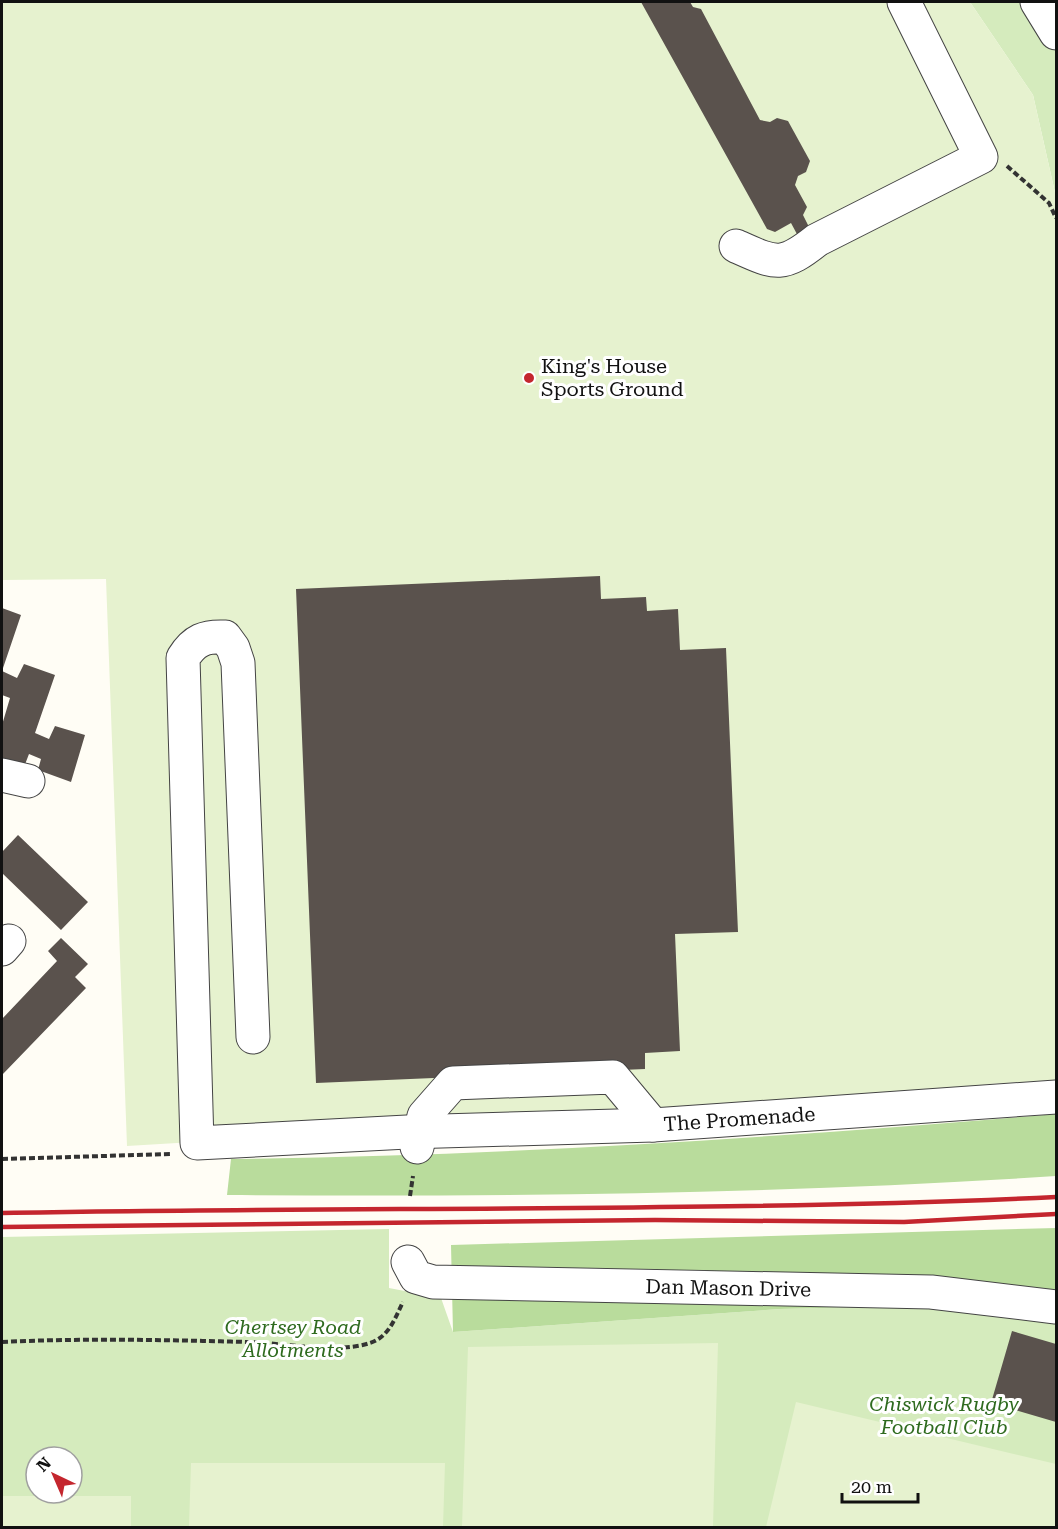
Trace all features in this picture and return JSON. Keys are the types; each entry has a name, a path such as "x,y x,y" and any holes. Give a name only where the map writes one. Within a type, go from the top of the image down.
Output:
{"street":[{"path":"736,246 771,260 795,257 817,240 981,157 904,2"},
{"path":"1037,2 1056,33"},
{"name":"The Promenade","path":"252,1037 238,663 233,648 225,637 213,636 200,639 183,658 197,1143 419,1139 1056,1097"},
{"path":"419,1139 424,1116 453,1083 613,1077 653,1125"},
{"name":"Dan Mason Drive","path":"412,1269 433,1282 931,1292 1056,1306"}],"path":[{"path":"981,157 1005,164 1049,202 1056,218"},
{"path":"2,1342 66,1339 249,1342 347,1347 371,1343 387,1333 412,1269"}],"green space":[{"path":"2,2 970,2 1033,95 1056,197 1056,1080 989,1084 909,1099 127,1146 106,579 2,580"},
{"path":"970,2 1056,2 1056,197 1033,95"},
{"path":"1056,1114 1056,1176 849,1187 642,1193 227,1195 231,1159 541,1150"},
{"path":"1056,1228 1056,1302 780,1309 453,1332 451,1245"},
{"name":"Chiswick Rugby Football Club","path":"389,1229 389,1288 441,1298 453,1332 780,1309 1056,1302 1056,1527 2,1527 2,1237"},
{"path":"718,1343 713,1527 462,1527 468,1347"},
{"path":"796,1402 1056,1464 1056,1527 766,1527"},
{"path":"191,1463 445,1463 443,1527 189,1527"},
{"path":"2,1496 24,1496 24,1505 84,1505 84,1496 131,1496 131,1527 2,1527"}],"building":[{"path":"641,2 690,2 693,7 701,9 760,120 770,122 777,118 788,121 810,161 806,172 798,176 795,185 807,207 803,215 810,229 798,236 791,223 775,232 767,229"},
{"path":"600,576 601,599 646,597 647,611 678,609 680,650 726,648 738,932 675,934 680,1051 645,1053 645,1069 316,1083 296,589"},
{"path":"2,608 21,615 2,671"},
{"path":"24,664 55,675 35,733 49,739 55,726 85,735 71,782 38,770 41,759 29,754 24,767 2,758 2,725 10,698 2,695 2,671 17,678"},
{"path":"18,835 88,902 61,930 2,873 2,852"},
{"path":"61,938 88,964 75,977 86,988 2,1075 2,1019 57,961 48,951"},
{"path":"1012,1331 1056,1344 1056,1422 991,1403"}],"railway":[{"path":"2,1213 793,1205 1056,1197"},
{"path":"2,1227 655,1220 904,1222 1056,1214"}],"place":[{"name":"King's House Sports Ground","path":"529,378"}],"park label":[{"name":"Chertsey Road Allotments","path":"293,1338"}]}
